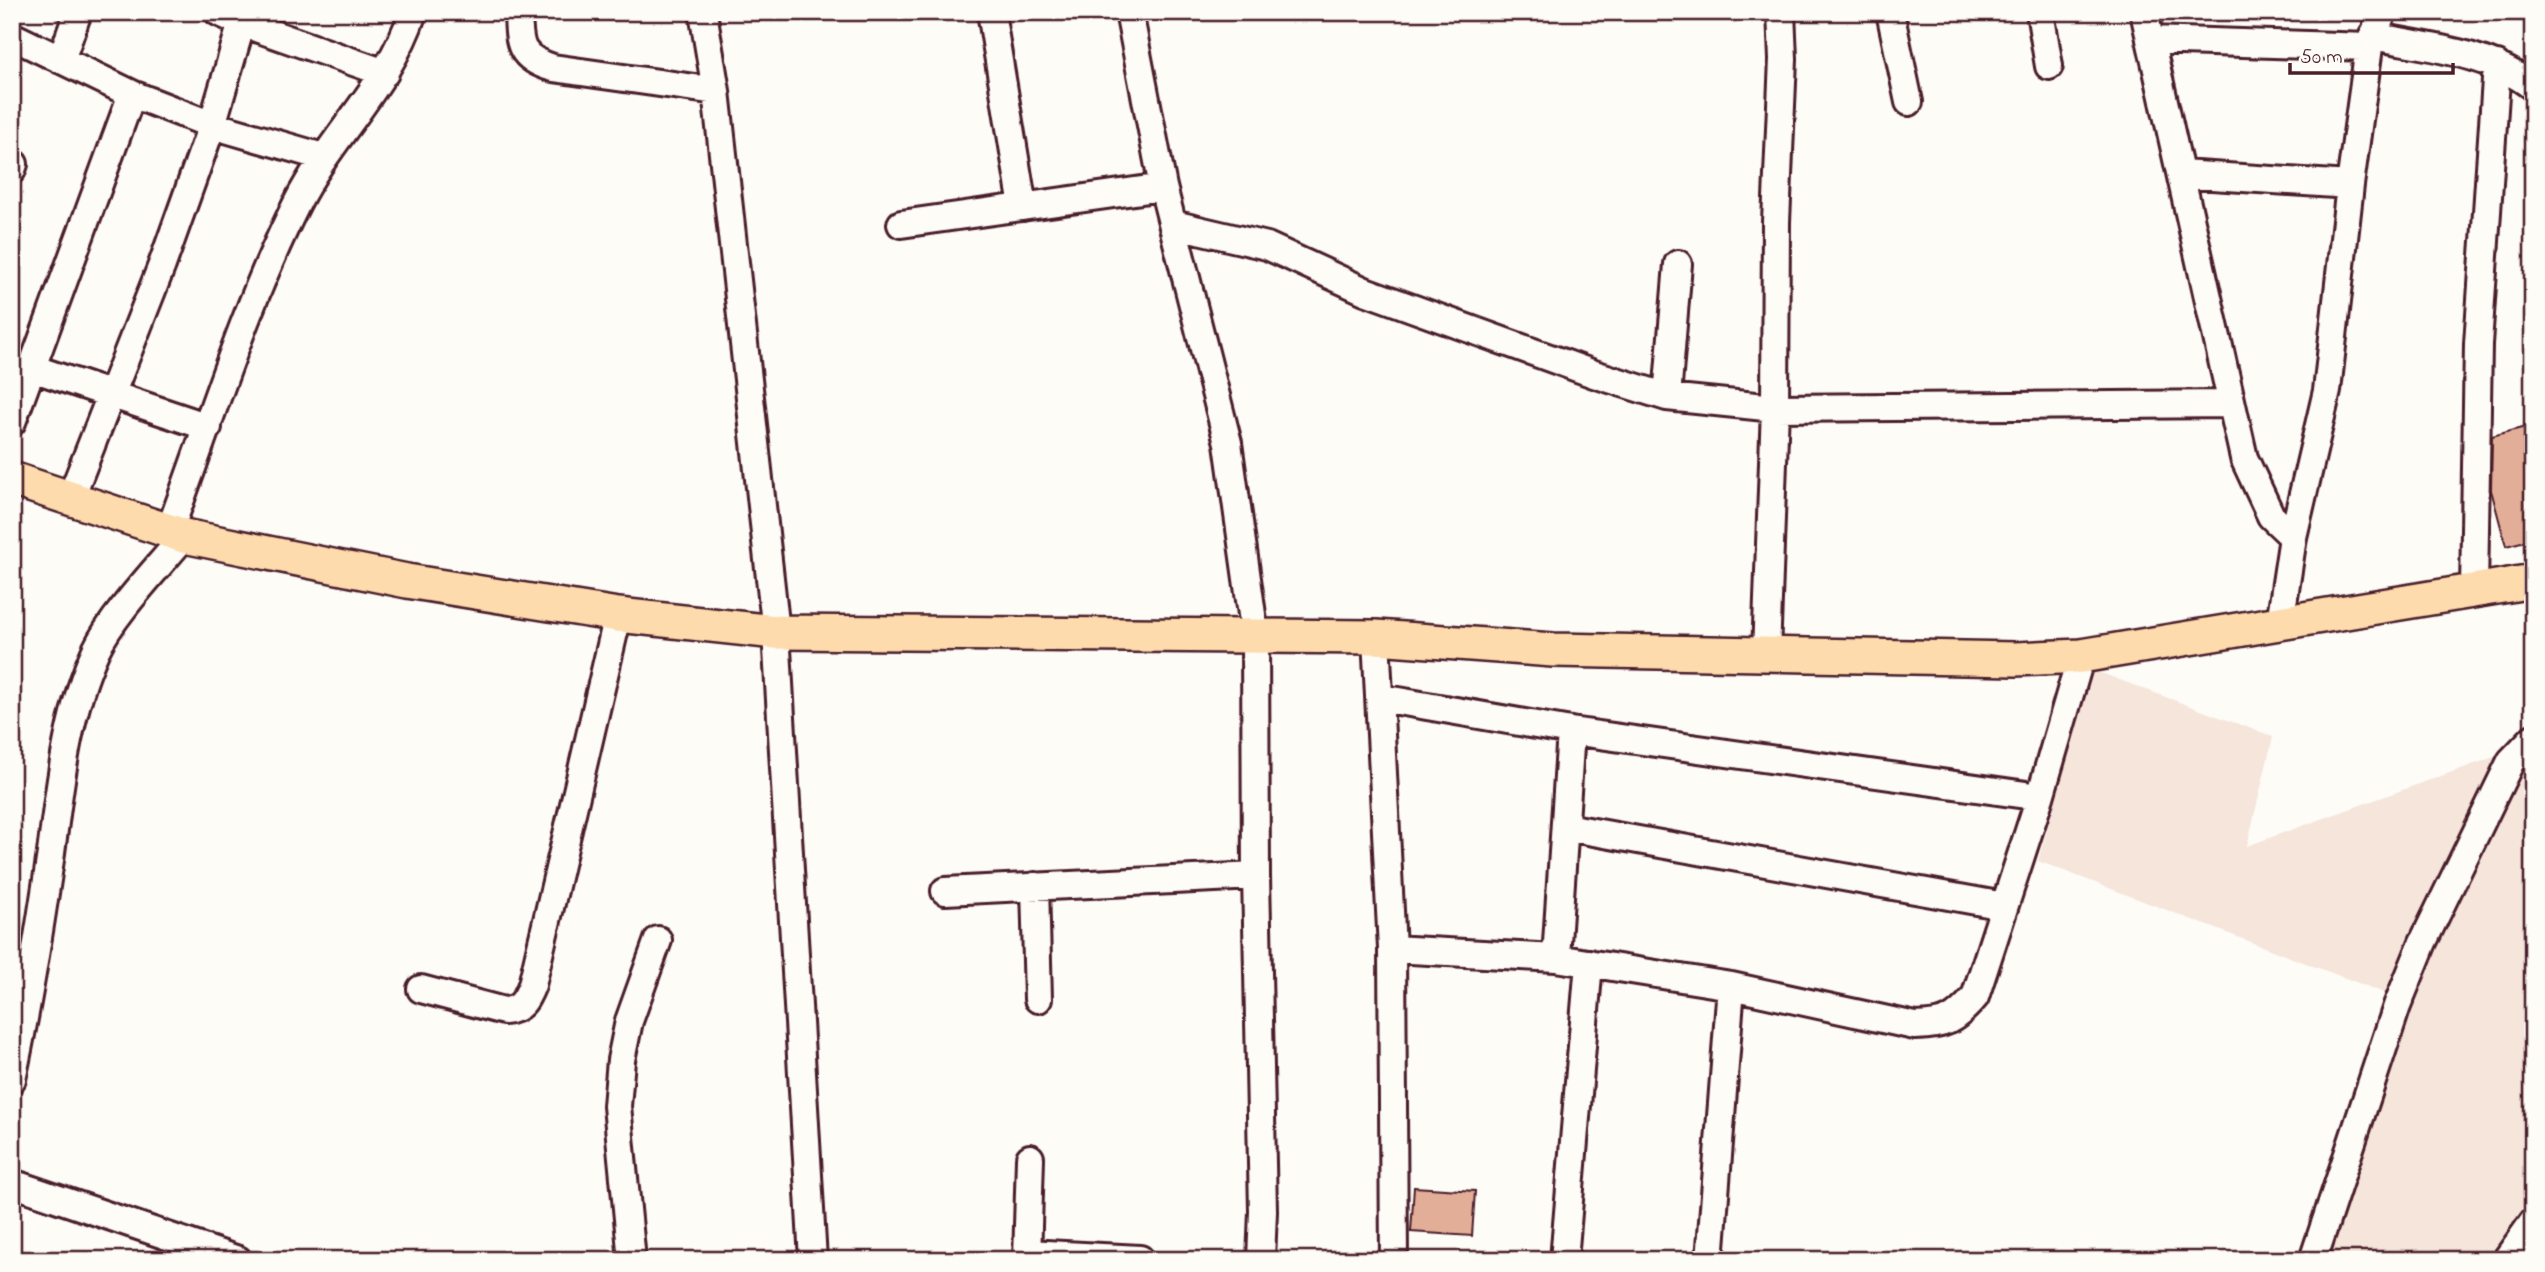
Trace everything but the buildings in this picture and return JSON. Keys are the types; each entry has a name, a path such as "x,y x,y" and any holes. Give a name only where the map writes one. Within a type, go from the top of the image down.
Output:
{"main road":[{"path":"12,479 177,534 407,581 618,615 776,632 1376,637 1553,650 2017,659 2081,656 2533,581"}],"street":[{"path":"61,60 78,12"},
{"path":"12,1079 46,889 65,754 81,690 97,648 177,534 208,427 263,277 297,203 323,157 385,73 405,35 412,12"},
{"path":"518,12 519,34 524,53 535,62 553,68 716,91"},
{"path":"703,12 716,91 776,632 813,1260"},
{"path":"991,12 1023,207"},
{"path":"1129,12 1163,187 1228,443 1255,636 1256,876 1263,1210 1261,1260"},
{"path":"1766,654 1776,408 1776,222 1783,59 1781,12"},
{"path":"1890,12 1909,102"},
{"path":"2040,12 2049,66"},
{"path":"2144,12 2244,458 2271,516 2292,537"},
{"path":"71,498 162,265 212,125 235,16 385,73"},
{"path":"2150,40 2375,32 2497,65 2533,87"},
{"path":"2280,623 2292,537 2327,391 2350,185 2375,32"},
{"path":"12,36 132,94 212,125 323,157"},
{"path":"2474,591 2478,344 2497,65"},
{"path":"12,422 132,94"},
{"path":"2181,174 2350,185"},
{"path":"901,224 1163,187"},
{"path":"1173,224 1267,246 1365,291 1594,374 1667,397 1776,408 2231,404"},
{"path":"1667,397 1678,264"},
{"path":"32,368 208,427"},
{"path":"421,989 504,1011 514,1010 524,1003 532,985 618,615"},
{"path":"1376,637 1392,948 1394,1260"},
{"path":"1392,948 1556,958 1731,986 1914,1026 1940,1025 1959,1016 1975,997 2040,797 2081,656"},
{"path":"1381,698 1571,731 2040,797"},
{"path":"1556,958 1571,731"},
{"path":"2313,1260 2397,1006 2423,942 2511,761 2533,738"},
{"path":"1566,827 2004,906"},
{"path":"945,891 1256,876"},
{"path":"1035,887 1038,999"},
{"path":"632,1260 617,1106 629,1021 658,940"},
{"path":"1564,1260 1589,963"},
{"path":"1710,1260 1731,986"},
{"path":"1030,1158 1027,1256 1140,1259"},
{"path":"12,1183 237,1260"},
{"path":"2506,1260 2533,1222"}],"shaded area":[{"path":"2093,670 2273,737 2247,846 2533,743 2533,1260 2313,1260 2403,1000 2038,861"}]}
